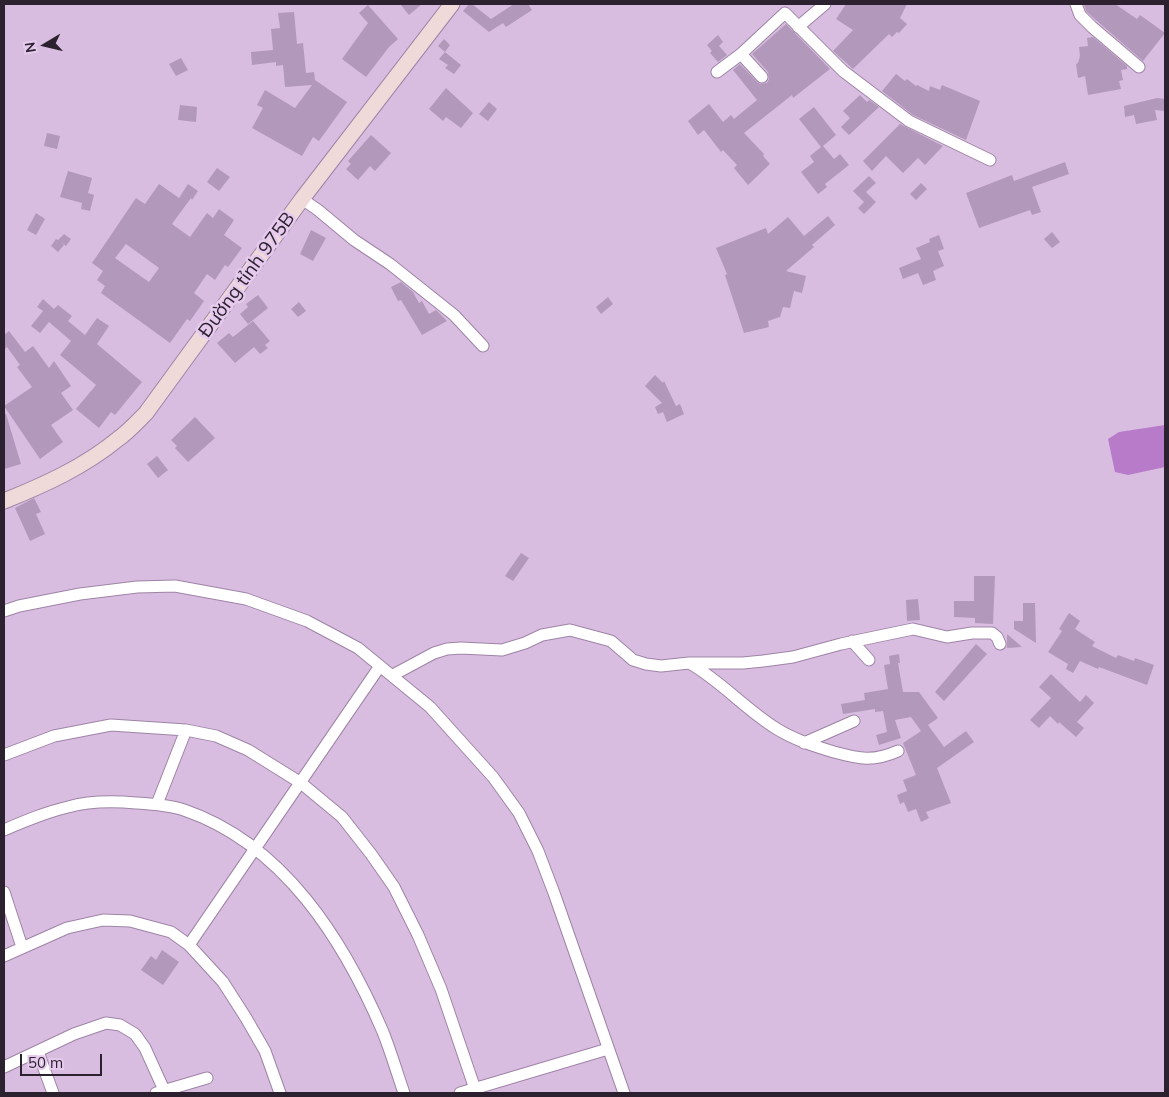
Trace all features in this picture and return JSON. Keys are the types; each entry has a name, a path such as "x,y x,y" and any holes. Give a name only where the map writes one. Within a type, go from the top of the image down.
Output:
{"main road":[{"name":"Đường tỉnh 975B","path":"4,501 43,485 93,458 120,439 146,413 302,199 452,4"}],"street":[{"path":"798,27 825,4"},
{"path":"1076,4 1080,15 1092,27 1139,67"},
{"path":"718,72 785,14 843,71 909,121 990,160"},
{"path":"741,54 762,76"},
{"path":"302,199 354,240 390,264 454,315 483,346"},
{"path":"4,611 19,606 80,594 137,587 175,586 246,599 307,621 358,648 393,675 430,707 465,744 493,777 519,814 538,850 624,1093"},
{"path":"393,675 434,653 447,649 502,650 520,645 542,635 570,630 599,637 610,642 634,660 661,666 689,663 743,663 793,657 852,641 913,629 947,637 972,633 992,634 997,636 1000,644"},
{"path":"852,641 869,660"},
{"path":"689,663 717,680 775,728 804,743 841,754 864,758 878,759 898,751"},
{"path":"189,945 380,666"},
{"path":"804,743 854,721"},
{"path":"4,755 54,736 111,725 186,730 216,736 248,750 301,783 342,817 394,887 441,989 474,1089"},
{"path":"157,804 186,730"},
{"path":"4,830 29,819 69,806 115,801 157,804 184,810 232,833 255,849 295,885 322,918 343,953 384,1034 404,1093"},
{"path":"4,892 22,946"},
{"path":"4,956 22,946 66,928 103,920 130,921 171,932 189,945 223,982 265,1051 280,1093"},
{"path":"4,1067 74,1034 106,1023 120,1026 135,1034 145,1048 160,1092 206,1078"},
{"path":"460,1093 608,1049"},
{"path":"38,1052 53,1093"}],"shaded area":[{"path":"1165,425 1165,467 1128,475 1115,472 1108,439 1119,432"}],"building":[{"path":"400,4 422,4 409,15"},
{"path":"469,4 472,4 491,19 514,4 528,4 532,10 506,27 503,23 489,32 463,11"},
{"path":"846,4 907,4 900,18 907,24 899,33 897,32 892,37 889,34 853,69 833,51 853,30 836,19"},
{"path":"1084,4 1115,4 1137,19 1140,15 1165,33 1143,61 1086,11"},
{"path":"368,5 398,39 389,47 366,77 342,59 368,23 359,13"},
{"path":"294,12 297,44 303,43 306,73 314,72 315,80 347,102 319,141 313,137 302,156 252,128 263,108 257,105 265,90 295,108 312,85 285,87 283,65 276,66 276,62 252,65 251,52 273,50 271,29 280,28 278,13"},
{"path":"786,24 830,69 793,98 792,95 744,133 764,154 763,156 770,164 748,185 734,168 737,165 723,150 721,152 704,130 698,135 688,121 709,104 723,122 731,115 734,119 757,100 733,70 740,64 757,82 760,84 767,83 769,79 768,72 752,54"},
{"path":"718,35 723,42 719,46 727,55 718,62 710,53 712,51 707,45"},
{"path":"1093,37 1127,66 1127,69 1121,70 1123,80 1119,81 1121,89 1088,95 1085,76 1078,78 1076,64 1080,56 1079,47 1088,46 1087,38"},
{"path":"444,39 450,45 445,52 438,46"},
{"path":"445,52 461,65 454,74 445,68 448,65 439,59"},
{"path":"181,58 188,70 176,76 169,64"},
{"path":"896,74 905,81 907,79 916,86 929,91 930,86 940,90 942,85 980,101 966,140 913,115 882,91"},
{"path":"446,88 473,113 461,128 446,117 443,121 429,109"},
{"path":"860,95 867,102 869,100 879,107 849,135 841,127 850,118 843,111"},
{"path":"1157,98 1165,99 1165,111 1155,110 1157,120 1136,124 1134,115 1125,117 1124,106"},
{"path":"489,102 497,109 488,121 479,114"},
{"path":"180,105 197,107 196,122 178,120"},
{"path":"814,107 836,135 823,146 834,159 840,154 849,165 825,184 827,187 818,194 801,172 814,162 810,156 821,147 799,119"},
{"path":"900,124 943,146 925,165 918,158 903,173 886,156 872,171 863,161"},
{"path":"47,133 60,136 57,149 44,146"},
{"path":"371,135 391,153 375,171 370,166 358,180 346,169 351,164 348,161"},
{"path":"1065,162 1069,174 1032,187 1041,212 1032,215 1030,210 979,228 966,193 1012,175 1014,181"},
{"path":"217,168 230,177 219,191 207,182"},
{"path":"68,171 92,178 88,193 94,195 90,211 81,209 82,203 60,197"},
{"path":"869,176 876,183 866,192 876,202 864,214 858,208 864,202 853,191"},
{"path":"921,183 927,189 916,200 910,194"},
{"path":"159,184 179,198 188,184 198,191 172,224 190,237 207,213 213,218 219,209 234,220 224,235 242,248 228,267 225,265 215,280 207,274 194,293 204,301 190,321 187,319 170,343 101,293 105,286 97,280 103,271 92,263 136,198 145,204","holes":["126,244 159,268 149,282 115,258"]},
{"path":"36,213 45,219 36,235 27,230"},
{"path":"828,216 835,225 812,245 814,247 786,271 806,276 802,293 794,291 790,308 783,307 780,317 768,321 769,327 744,333 725,275 727,274 716,248 766,228 768,234 788,217 804,236"},
{"path":"311,230 326,238 313,261 300,254"},
{"path":"1052,232 1060,242 1052,248 1044,239"},
{"path":"64,234 71,239 66,246 61,242 64,245 58,252 51,246 56,239 58,240"},
{"path":"939,235 944,249 938,251 944,266 933,271 936,280 923,285 918,273 903,279 899,268 921,259 916,248 930,242 929,239"},
{"path":"401,282 413,292 419,303 422,301 429,314 436,310 447,321 422,335 401,300 398,301 391,287"},
{"path":"258,295 268,308 248,324 240,314 248,307 246,304"},
{"path":"608,297 613,304 601,314 596,307"},
{"path":"43,299 54,309 58,305 72,316 68,321 85,335 97,318 109,326 97,344 142,382 115,415 111,412 99,428 76,409 96,385 60,355 71,341 49,322 40,333 31,326 43,311 37,307"},
{"path":"299,302 306,311 298,317 291,309"},
{"path":"253,321 270,341 265,345 268,348 260,354 254,347 235,363 217,343 229,333 233,337"},
{"path":"9,331 25,352 33,346 49,368 54,361 71,386 61,393 73,410 51,425 63,442 40,459 4,406 32,387 17,367 20,365 7,347 4,350 4,335"},
{"path":"655,375 663,383 664,381 676,406 680,404 684,414 667,422 663,412 658,414 655,407 662,403 645,386"},
{"path":"4,414 6,414 21,464 4,469"},
{"path":"195,417 215,438 188,462 175,448 177,446 171,440"},
{"path":"157,456 168,470 158,478 147,464"},
{"path":"34,498 41,512 36,514 45,534 30,541 15,508"},
{"path":"521,553 529,558 513,581 505,576"},
{"path":"974,576 995,576 993,624 975,623 975,618 954,617 954,601 974,601"},
{"path":"918,599 920,620 907,621 906,600"},
{"path":"1023,603 1035,603 1036,643 1014,629 1014,621 1023,621"},
{"path":"1069,613 1080,621 1075,629 1095,642 1092,646 1116,658 1118,655 1134,661 1135,658 1154,665 1147,685 1080,661 1073,673 1066,669 1068,664 1048,652 1062,631 1059,629"},
{"path":"1007,634 1022,647 1007,648"},
{"path":"976,644 987,654 944,701 935,692"},
{"path":"899,654 900,663 898,663 903,692 919,692 938,718 928,725 944,747 966,731 974,742 937,768 951,803 926,812 929,818 921,822 916,809 908,812 904,802 900,804 897,795 907,791 903,780 916,775 903,743 921,731 911,717 895,720 901,738 879,745 876,735 887,732 883,711 875,712 875,709 843,714 841,704 865,700 864,693 888,689 884,665 890,664 889,656"},
{"path":"1051,674 1080,702 1086,695 1094,703 1077,722 1084,728 1076,737 1050,716 1039,728 1030,720 1051,698 1039,687"},
{"path":"162,950 179,962 163,985 141,970 151,956 156,960"}]}
